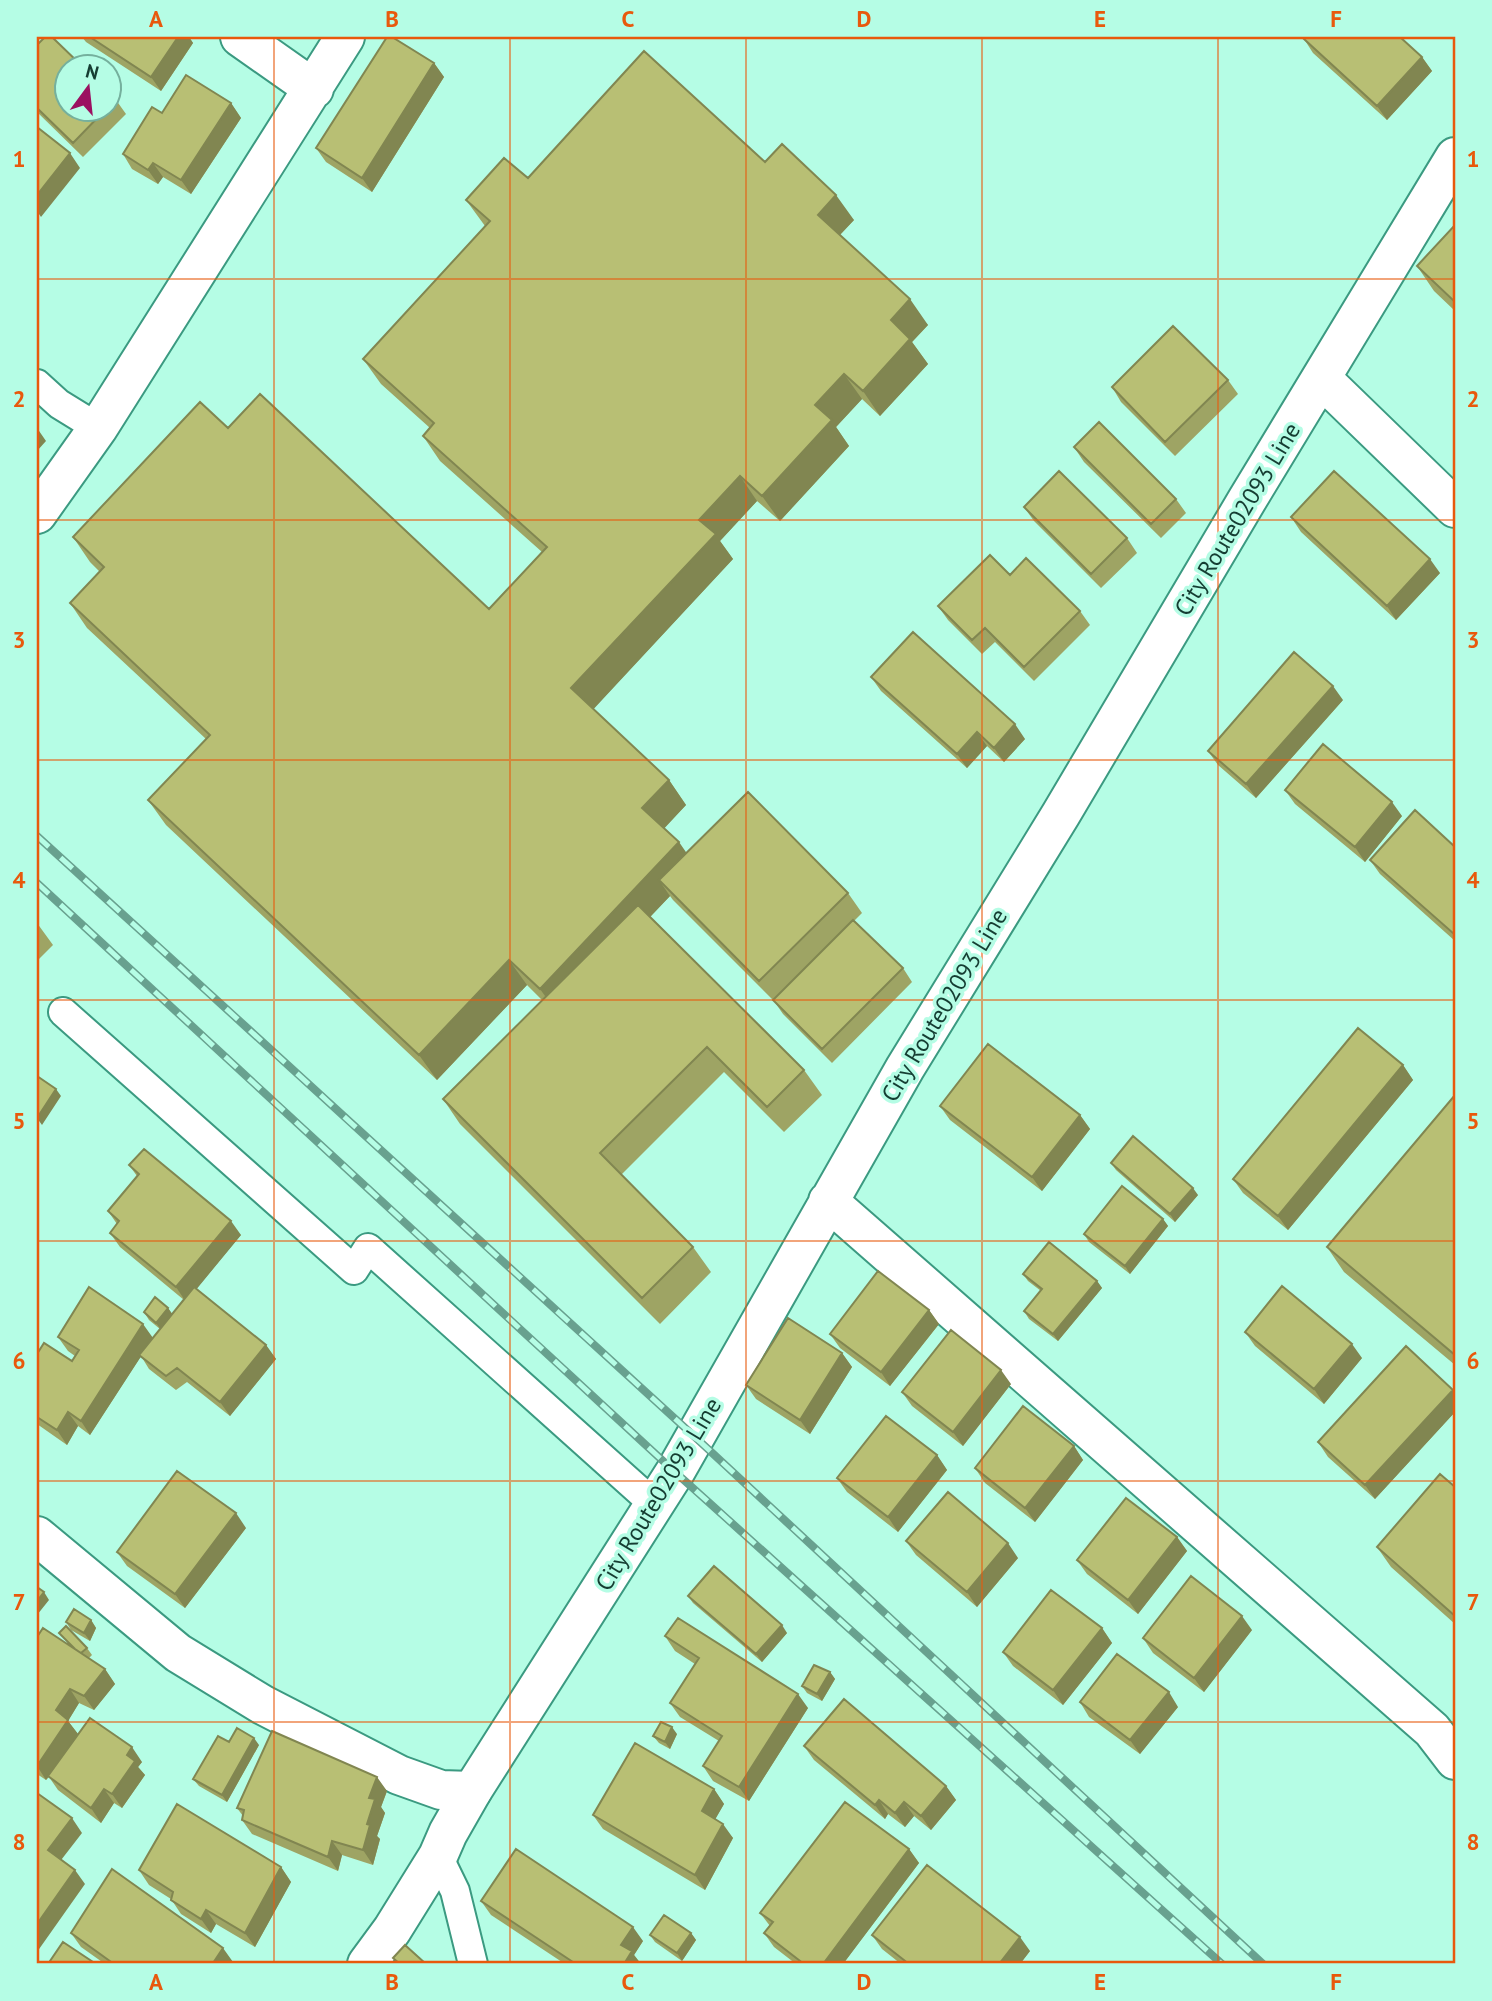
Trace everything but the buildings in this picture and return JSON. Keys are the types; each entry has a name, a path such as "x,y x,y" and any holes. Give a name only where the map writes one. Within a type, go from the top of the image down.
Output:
{"street":[{"path":"240,37 314,89"},
{"path":"37,514 98,428 345,37"},
{"name":"City Route02093 Line","path":"367,1964 393,1930 439,1856 448,1833 472,1791 695,1437 828,1201 1455,157"},
{"path":"1322,379 1455,508"},
{"path":"828,1201 1432,1730 1455,1760"},
{"path":"37,1536 178,1653 263,1705 399,1774 441,1790 472,1791"}],"lane":[{"path":"37,384 59,404 98,428"},
{"path":"63,1012 354,1270 368,1248 654,1504"},
{"path":"439,1856 456,1891 473,1964"}],"railway":[{"path":"37,836 695,1437 1263,1964"},
{"path":"37,883 675,1472 1222,1964"}]}
